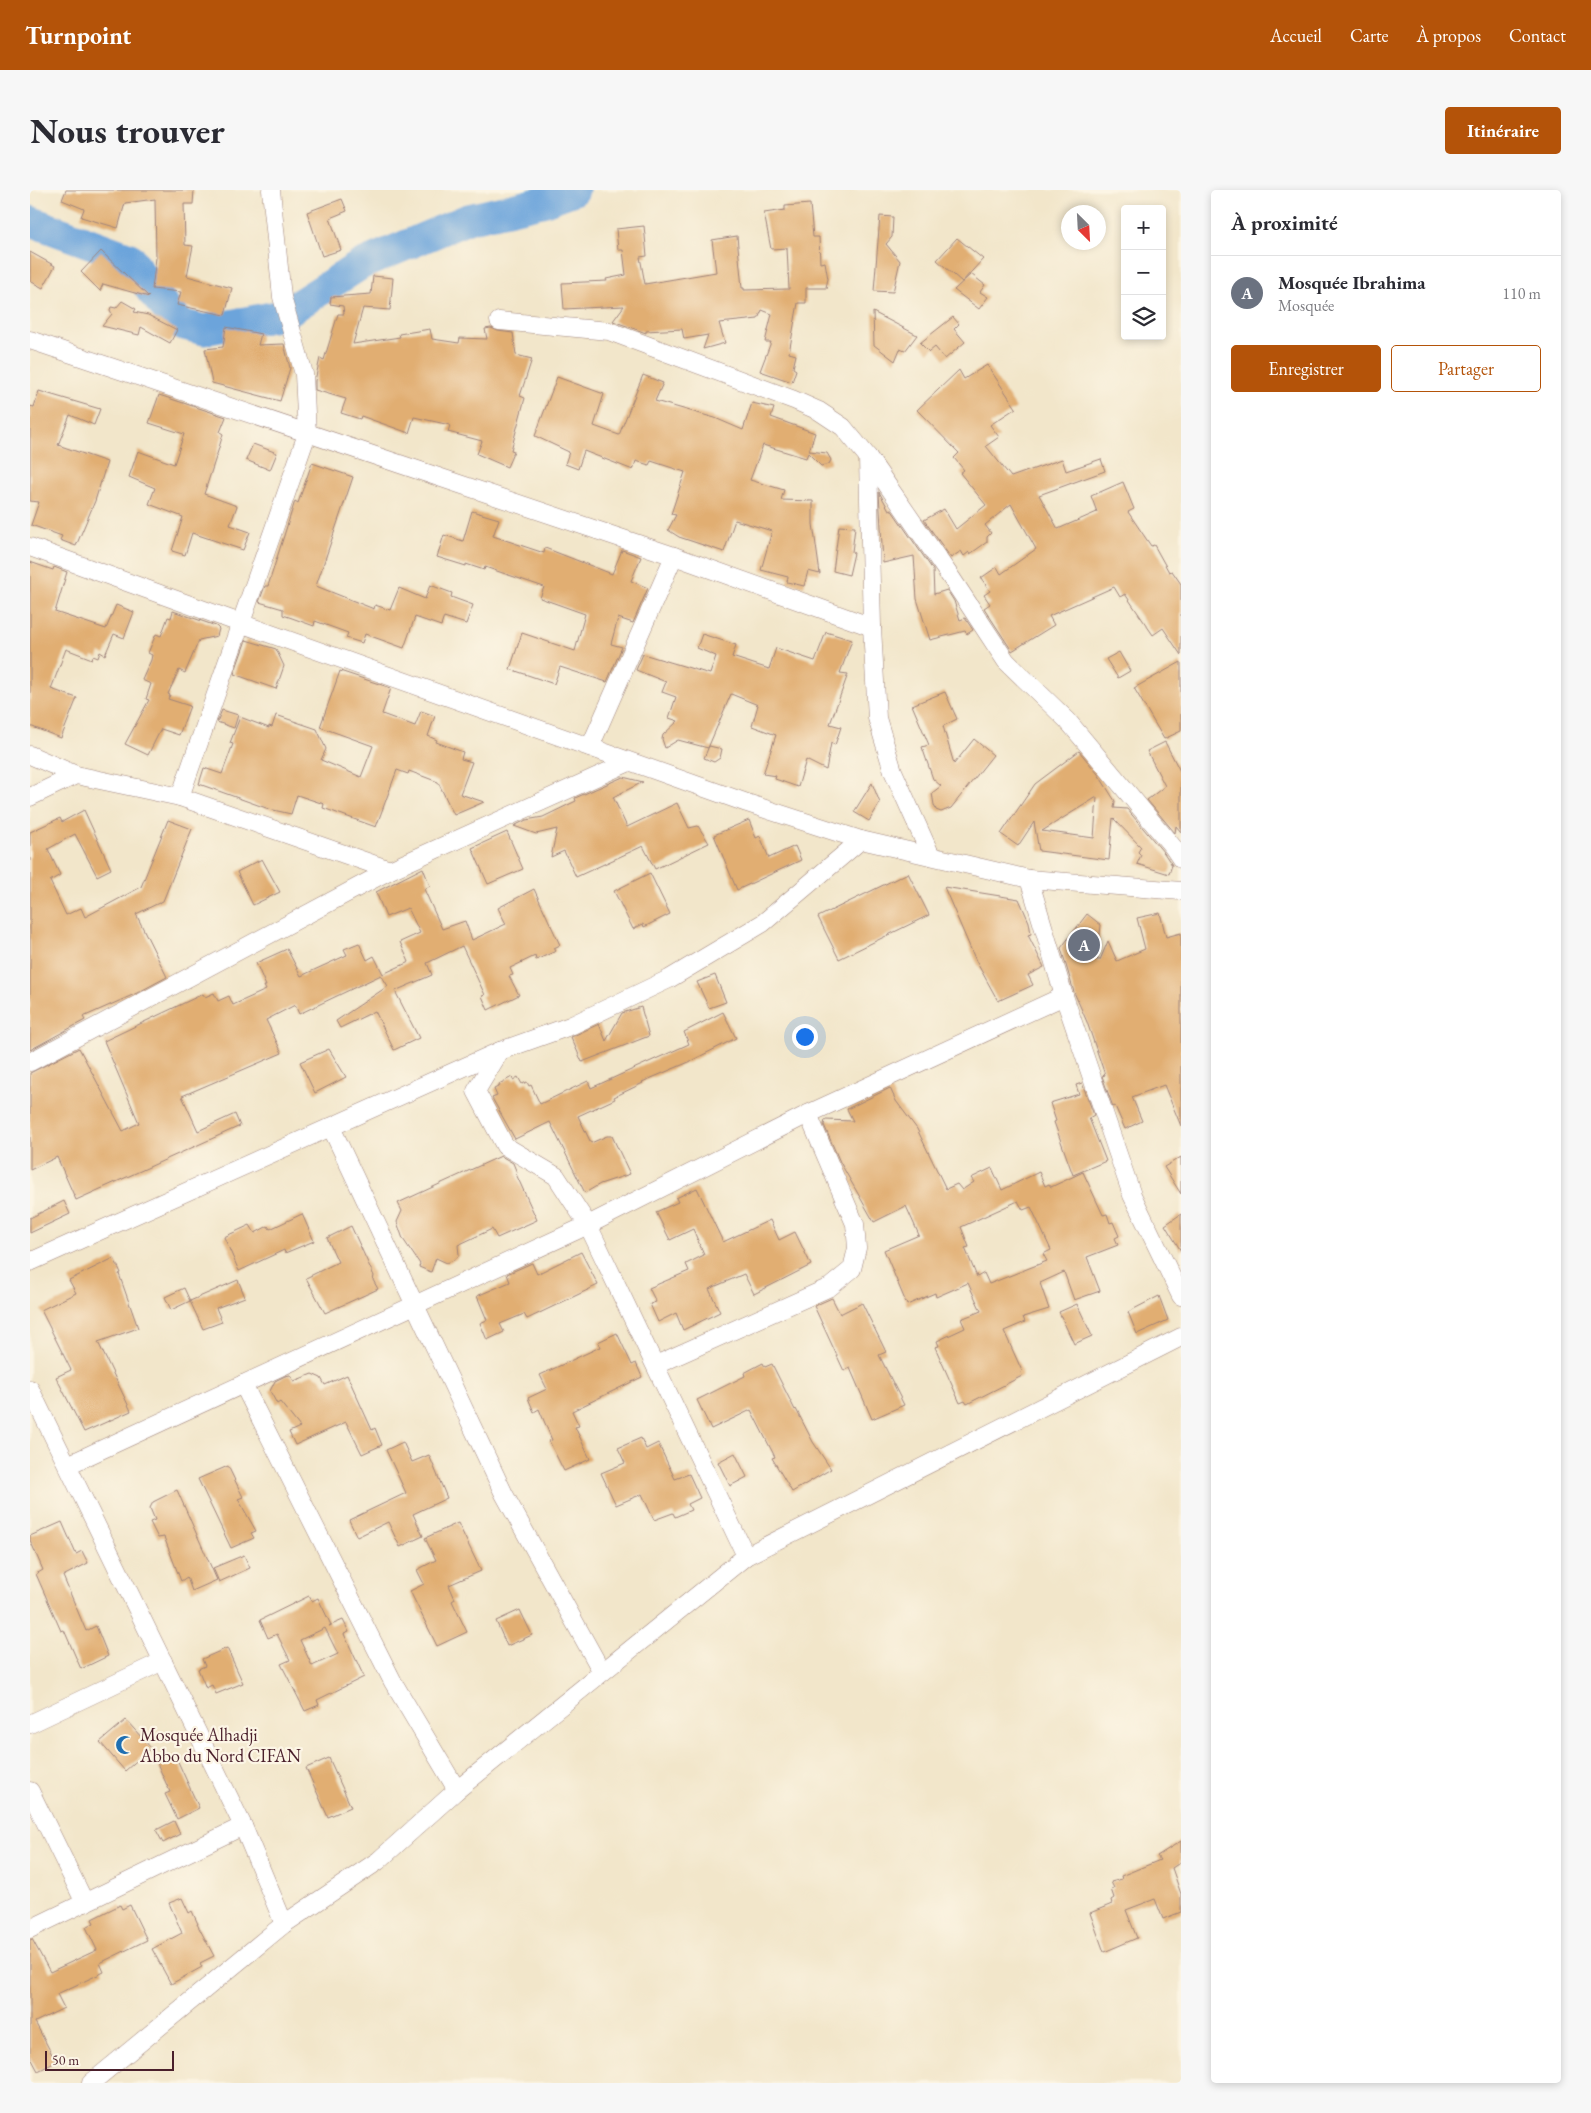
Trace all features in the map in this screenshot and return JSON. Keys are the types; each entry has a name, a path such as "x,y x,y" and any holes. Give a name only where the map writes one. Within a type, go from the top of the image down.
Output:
{"street":[{"path":"180,797 307,434 304,374 282,297 271,190"},
{"path":"499,321 609,331 819,411 843,427 868,457 952,578 1006,661 1067,720 1173,846 1181,859"},
{"path":"30,340 674,556 872,627"},
{"path":"868,457 872,627 877,718 892,772 931,856"},
{"path":"30,547 629,762 861,840 1029,879 1181,891"},
{"path":"590,747 674,556"},
{"path":"30,755 76,775 180,797 390,870"},
{"path":"30,1062 390,870 629,762"},
{"path":"30,796 76,775"},
{"path":"30,1262 500,1052 570,1026 669,979 763,923 861,840"},
{"path":"1029,879 1064,996 1132,1194 1181,1296"},
{"path":"68,1465 588,1225 808,1114 1064,996"},
{"path":"500,1052 476,1092 505,1146 556,1176 588,1225 746,1556"},
{"path":"656,1365 830,1287 852,1269 857,1248 855,1224 808,1114"},
{"path":"331,1127 413,1305 504,1494 602,1672"},
{"path":"91,2083 284,1924 378,1861 458,1790 746,1556 1181,1337"},
{"path":"243,1384 393,1682 458,1790"},
{"path":"30,1389 243,1826 284,1924"},
{"path":"30,1724 163,1661"},
{"path":"30,1791 85,1903"},
{"path":"30,1929 243,1826"}],"building":[{"path":"66,190 194,190 193,204 184,204 185,245 193,246 187,276 232,288 225,315 177,305 181,292 152,289 156,258 155,199 125,203 118,228 81,217 84,209 62,200"},
{"path":"342,199 347,211 330,218 341,250 322,256 307,212"},
{"path":"810,204 813,237 819,237 820,263 825,262 828,279 826,287 828,288 806,288 806,303 798,303 789,353 796,355 793,368 796,370 792,382 760,371 771,342 765,342 772,314 762,310 758,319 719,323 725,343 703,349 708,335 684,339 682,329 646,331 646,333 613,321 624,306 564,309 562,283 607,281 606,279 626,275 623,250 618,250 616,229 644,226 647,256 640,257 645,284 716,272 712,240 737,236 742,288 744,290 789,289 787,248 771,249 764,213 785,210 785,206"},
{"path":"880,216 893,217 892,237 886,244 900,261 893,292 874,291"},
{"path":"957,238 983,259 962,282 937,260"},
{"path":"101,251 149,297 103,284 100,291 81,272"},
{"path":"30,252 55,266 43,288 30,281"},
{"path":"971,274 985,285 980,292 988,297 979,309 954,290"},
{"path":"373,276 393,278 390,310 363,308 353,344 400,337 399,334 430,329 432,339 459,343 460,338 487,339 485,329 491,328 513,333 516,355 532,359 520,396 525,398 511,450 514,451 507,467 477,454 482,441 448,432 450,425 414,417 409,433 361,416 360,419 341,413 346,399 315,390 320,358 324,360 338,314 344,314 343,306 330,304 331,297 371,294"},
{"path":"122,301 136,309 134,312 148,315 177,330 170,343 141,327 139,335 102,326 112,314 111,307 116,308"},
{"path":"873,312 917,335 905,351 900,349 895,361 874,345"},
{"path":"953,317 959,324 954,329 965,342 945,359 935,347 929,352 920,343"},
{"path":"226,327 261,334 258,345 284,344 290,368 280,401 212,383 205,349 223,347"},
{"path":"987,365 1016,408 990,425 999,437 986,446 1011,477 1062,459 1066,471 1101,459 1105,471 1039,495 1058,529 1097,512 1091,496 1123,482 1134,509 1128,512 1151,546 1154,545 1169,572 1172,571 1181,584 1181,655 1163,628 1153,635 1125,594 1120,597 1114,587 1049,616 1054,625 1012,651 984,608 990,604 984,595 990,591 981,578 997,567 1001,574 1036,549 1011,504 985,525 991,533 987,537 987,542 964,556 961,551 951,558 924,520 944,509 956,529 986,505 960,473 964,470 954,458 959,453 917,410 959,370 964,379"},
{"path":"643,375 663,383 655,401 715,418 743,430 752,403 774,408 771,417 815,433 809,451 827,453 831,460 829,464 821,466 808,453 806,458 763,445 750,480 784,490 781,500 813,501 813,524 820,574 808,571 804,586 787,582 788,577 761,570 772,531 735,520 724,552 679,537 668,530 676,515 671,514 685,472 651,461 649,465 636,461 633,470 584,451 578,469 565,464 569,452 535,436 557,377 604,394 594,426 619,435"},
{"path":"39,391 100,409 94,425 70,415 58,445 107,462 95,501 76,546 60,540 62,536 31,525 39,502 30,501 30,406 34,407"},
{"path":"159,395 226,417 220,432 223,434 204,494 237,506 230,525 250,532 243,550 192,533 185,555 172,551 183,517 149,504 155,488 129,477 138,451 174,464 184,434 149,423"},
{"path":"253,444 277,453 270,470 246,460"},
{"path":"312,463 353,477 316,586 374,609 375,605 390,610 399,588 425,599 430,585 452,593 451,597 473,605 466,624 444,617 441,626 415,617 404,648 365,634 362,643 346,638 348,633 315,621 314,626 283,615 283,609 259,602 265,586 268,586 295,501 298,503"},
{"path":"879,492 889,510 891,509 933,570 934,594 947,590 954,601 960,620 965,618 973,630 967,634 965,631 930,640 917,599 914,556 883,563"},
{"path":"472,511 499,519 493,536 544,553 545,548 612,574 622,550 641,557 631,581 648,588 633,623 618,618 611,644 622,647 607,682 560,667 554,684 510,669 522,633 575,651 585,614 540,598 544,587 485,567 484,570 437,557 444,535 463,541"},
{"path":"839,526 855,527 852,552 854,553 849,575 833,571"},
{"path":"30,562 53,570 54,567 67,572 55,612 106,629 116,605 134,612 124,638 114,634 105,655 100,652 98,658 93,656 92,659 66,649 51,689 77,698 61,738 30,726"},
{"path":"173,611 216,626 219,629 217,636 199,640 185,673 179,670 168,694 170,695 168,699 190,706 179,735 161,729 148,755 125,744 149,700 146,699 151,684 142,680 151,660 152,655 148,653 156,634 161,636 168,617 171,618"},
{"path":"826,632 852,640 840,673 848,674 830,724 841,727 835,745 831,743 826,770 806,760 798,787 775,779 776,776 763,774 776,735 752,726 758,705 731,694 708,748 678,740 665,748 662,739 663,735 678,721 669,718 676,697 662,692 666,682 636,670 643,654 710,674 716,656 697,648 702,634 736,645 732,657 769,669 776,648 815,661"},
{"path":"246,640 276,649 284,666 276,689 234,674"},
{"path":"1119,652 1130,671 1118,678 1106,659"},
{"path":"1181,662 1181,731 1164,739 1134,688"},
{"path":"340,671 391,688 382,714 415,726 421,711 435,716 428,736 437,740 436,742 463,752 461,759 472,762 460,794 484,802 454,815 438,782 409,771 408,774 397,770 376,827 323,808 324,804 297,795 291,814 269,809 199,784 204,768 222,774 233,744 230,743 240,717 269,728 269,726 272,727 276,715 317,729 326,749 321,760 361,777 373,746 320,727"},
{"path":"945,692 957,719 943,726 954,764 974,739 993,755 951,808 941,812 936,810 932,793 941,786 933,779 922,747 929,745 912,705"},
{"path":"222,710 238,715 234,728 217,722"},
{"path":"1165,742 1181,773 1181,832 1176,826 1175,833 1147,800 1165,786 1147,751"},
{"path":"709,746 722,749 720,758 714,762 704,758"},
{"path":"1079,751 1098,774 1115,801 1114,808 1127,809 1164,853 1172,865 1169,874 1137,864 1141,855 1138,852 1141,847 1113,818 1109,860 1039,851 1034,822 1018,846 1001,834 1035,784","holes":["1097,797 1094,838 1042,831"]},
{"path":"623,777 643,782 613,797 627,827 677,803 689,828 698,826 709,843 655,869 643,846 576,877 564,851 551,857 557,829 536,834 514,826 526,820 543,817 576,801 575,798"},
{"path":"872,783 880,803 869,821 854,812"},
{"path":"84,810 111,869 97,876 75,834 48,849 60,875 50,881 66,915 81,908 85,917 141,887 168,820 192,829 163,901 136,914 167,977 137,993 83,1017 85,1020 30,1050 30,832 60,818 62,822"},
{"path":"749,820 756,838 760,836 769,858 795,846 801,860 737,890 714,835"},
{"path":"507,832 523,869 488,884 472,848"},
{"path":"262,859 280,892 253,905 237,872"},
{"path":"423,868 430,886 424,889 442,929 465,921 472,940 506,924 498,908 534,889 560,945 554,948 556,951 536,960 535,956 510,968 513,975 509,976 519,995 488,1010 482,996 485,995 462,946 427,963 432,975 395,991 419,1038 394,1050 375,1011 340,1028 336,1021 388,986 381,975 299,1014 295,1005 266,1020 282,1053 182,1096 198,1131 235,1114 240,1126 76,1200 57,1157 30,1170 30,1073 79,1048 123,1131 139,1123 104,1041 203,994 205,997 214,993 218,1001 229,996 233,1005 266,990 256,963 287,949 301,976 347,955 344,949 359,943 367,960 374,956 383,974 409,962 400,942 420,933 408,908 386,917 376,892"},
{"path":"650,873 670,914 644,927 643,924 633,929 614,891"},
{"path":"908,873 929,915 839,959 818,917"},
{"path":"944,887 1019,899 1029,922 1031,934 1028,935 1044,967 1028,975 1033,985 998,1001 976,961"},
{"path":"1160,913 1166,937 1181,933 1181,1126 1164,1085 1132,1097 1142,1121 1125,1129 1115,1106 1113,1107 1102,1076 1105,1075 1087,1022 1074,992 1061,948 1087,914 1101,925 1097,960 1100,960 1108,941 1117,961 1145,949 1137,918"},
{"path":"715,975 726,1002 709,1008 697,982"},
{"path":"641,1007 649,1036 582,1062 571,1037 599,1024 606,1041 622,1013"},
{"path":"723,1012 736,1038 689,1062 642,1082 614,1097 615,1099 578,1116 591,1143 607,1136 612,1136 630,1174 600,1184 585,1193 550,1122 515,1139 492,1098 497,1096 494,1089 512,1077 513,1080 518,1077 522,1084 527,1082 529,1086 531,1085 540,1104 588,1081 591,1088 689,1044 684,1032"},
{"path":"329,1049 346,1077 315,1093 300,1062"},
{"path":"1082,1083 1094,1115 1089,1118 1106,1161 1073,1175 1054,1122 1056,1121 1050,1103 1079,1094 1076,1085"},
{"path":"890,1088 896,1101 917,1129 946,1189 957,1184 962,1190 974,1182 971,1178 992,1168 1002,1190 1039,1172 1045,1186 1049,1184 1051,1187 1083,1172 1103,1215 1107,1214 1110,1223 1113,1222 1119,1236 1115,1238 1118,1245 1087,1257 1100,1291 1074,1300 1064,1272 1040,1283 1049,1309 1023,1317 1025,1322 1004,1331 1022,1371 1022,1376 967,1404 965,1401 960,1403 935,1347 939,1346 937,1341 965,1328 961,1319 981,1311 968,1283 936,1297 935,1293 907,1305 884,1250 919,1235 906,1206 874,1222 840,1162 824,1125 825,1120 853,1121 847,1109","holes":["1018,1201 1023,1210 1031,1207 1051,1250 1043,1254 1047,1261 989,1284 984,1273 977,1277 965,1248 969,1247 961,1227"]},
{"path":"501,1156 513,1163 516,1174 537,1220 497,1238 492,1229 458,1245 459,1255 456,1259 447,1263 436,1258 431,1272 419,1267 420,1264 403,1239 397,1222 402,1211 398,1203"},
{"path":"1181,1157 1181,1194 1164,1167"},
{"path":"697,1188 723,1242 770,1220 779,1240 795,1232 811,1265 754,1294 744,1274 709,1289 720,1312 683,1330 676,1313 658,1322 650,1304 656,1302 649,1288 689,1271 686,1264 704,1255 693,1229 670,1240 656,1212 678,1202 676,1198"},
{"path":"64,1201 70,1214 30,1233 30,1218"},
{"path":"302,1214 314,1241 285,1253 284,1250 239,1271 224,1237 250,1225 255,1233 268,1226 270,1229"},
{"path":"1181,1214 1181,1251 1165,1225"},
{"path":"351,1226 378,1289 325,1313 306,1278 338,1262 327,1238"},
{"path":"581,1252 598,1285 527,1319 524,1314 500,1324 504,1332 487,1340 480,1323 487,1320 477,1296 510,1282 507,1274 532,1263 537,1274"},
{"path":"114,1258 121,1273 119,1274 138,1328 98,1342 131,1411 84,1432 56,1377 71,1370 41,1310 76,1293 69,1280"},
{"path":"238,1280 245,1297 216,1308 222,1322 203,1329 190,1301"},
{"path":"184,1288 190,1301 171,1310 165,1297"},
{"path":"1159,1296 1168,1320 1137,1334 1128,1312"},
{"path":"832,1298 840,1314 862,1303 886,1352 879,1355 904,1405 872,1419 850,1368 844,1371 814,1306"},
{"path":"1077,1304 1092,1336 1074,1344 1059,1312"},
{"path":"617,1333 632,1365 636,1363 642,1377 572,1411 579,1426 575,1427 590,1459 564,1471 549,1441 552,1440 539,1409 534,1412 528,1398 547,1389 540,1375 600,1347 598,1342"},
{"path":"763,1363 765,1367 772,1364 795,1410 831,1469 792,1492 772,1458 775,1457 751,1410 711,1429 697,1400 745,1376 744,1373"},
{"path":"312,1374 321,1378 325,1385 347,1375 372,1430 375,1428 382,1445 362,1454 346,1422 295,1445 289,1432 300,1427 280,1402 277,1404 270,1391 275,1381 285,1376 290,1375 294,1381"},
{"path":"641,1438 646,1449 658,1443 675,1479 689,1474 700,1498 688,1504 691,1510 675,1517 673,1513 654,1520 642,1494 616,1505 601,1473 625,1463 618,1448"},
{"path":"403,1442 412,1462 429,1455 447,1498 413,1514 423,1536 400,1547 388,1522 357,1537 349,1520 406,1493 386,1450"},
{"path":"735,1453 747,1477 730,1486 718,1462"},
{"path":"228,1466 243,1497 238,1499 256,1531 251,1533 254,1538 231,1548 198,1479"},
{"path":"177,1490 217,1580 192,1591 187,1577 181,1581 164,1537 158,1538 150,1522 155,1520 150,1508 153,1502"},
{"path":"62,1522 76,1554 82,1551 88,1563 63,1576 86,1631 96,1626 108,1656 81,1669 64,1630 61,1631 36,1574 43,1570 30,1540 30,1536"},
{"path":"458,1523 481,1571 449,1585 455,1599 452,1601 467,1632 437,1646 410,1591 424,1584 417,1570 436,1560 425,1538"},
{"path":"244,1555 250,1568 219,1582 213,1568"},
{"path":"309,1596 312,1601 318,1598 331,1625 329,1626 343,1620 349,1632 344,1634 364,1677 317,1700 319,1705 305,1711 281,1664 290,1660 277,1634 268,1638 260,1620","holes":["325,1628 338,1654 312,1666 300,1640"]},
{"path":"520,1610 532,1635 507,1646 496,1621"},
{"path":"227,1648 243,1683 216,1694 212,1685 206,1688 198,1669 205,1666 202,1659"},
{"name":"Mosquée Alhadji Abbo du Nord CIFAN","path":"126,1720 151,1748 125,1771 100,1742"},
{"path":"175,1755 199,1808 177,1819 165,1794 170,1792 157,1763"},
{"path":"329,1758 351,1807 328,1817 306,1768"},
{"path":"174,1821 180,1834 163,1843 156,1830"},
{"path":"1181,1841 1181,1862 1172,1868 1181,1894 1181,1912 1163,1919 1155,1899 1126,1910 1137,1938 1104,1952 1090,1913 1112,1904 1111,1900 1114,1898 1111,1889 1114,1888 1111,1882 1122,1879 1121,1876 1160,1860 1157,1856"},
{"path":"182,1898 189,1913 192,1911 214,1956 200,1963 202,1967 171,1984 152,1949 182,1933 169,1903"},
{"path":"120,1905 122,1909 130,1905 147,1940 100,1963 104,1972 57,1994 64,2008 35,2022 56,2062 38,2071 30,2056 30,1940 32,1939 50,1972 97,1950 86,1927 94,1923 92,1919"}],"waterway":[{"path":"30,221 130,258 152,292 180,324 204,330 282,315 362,264 468,219 542,202 574,190"}],"place":[{"name":"Mosquée Ibrahima","path":"1084,945"},
{"name":"Mosquée Alhadji Abbo du Nord CIFAN","path":"125,1745"}]}
